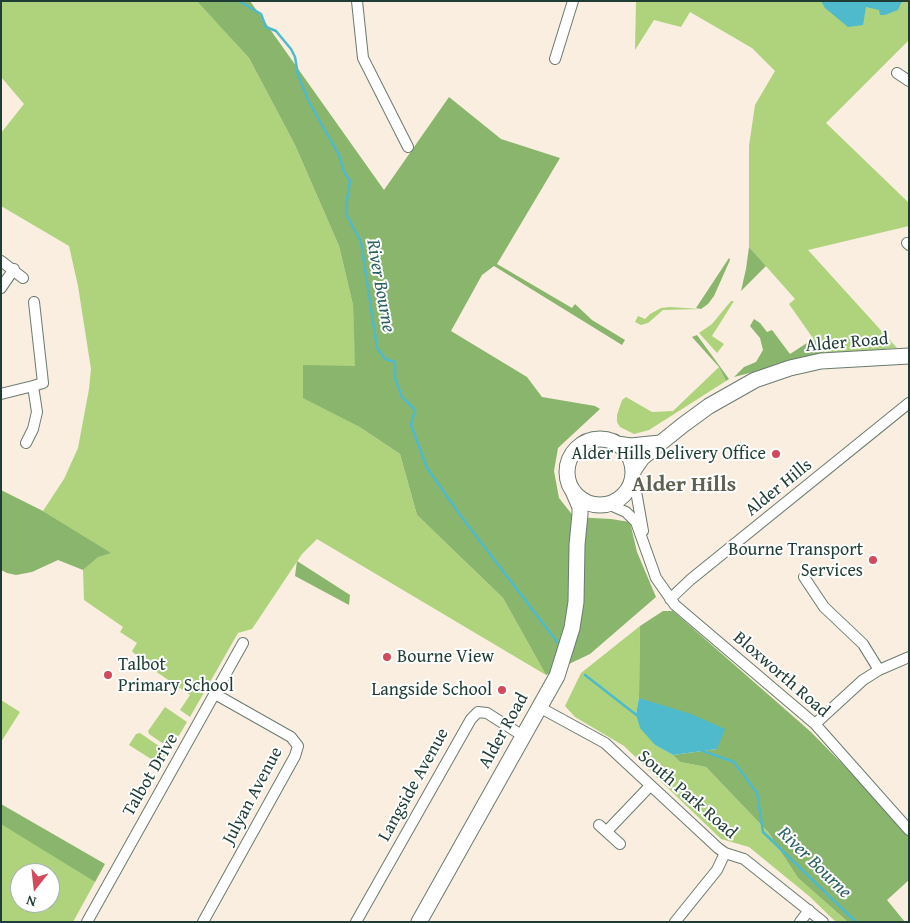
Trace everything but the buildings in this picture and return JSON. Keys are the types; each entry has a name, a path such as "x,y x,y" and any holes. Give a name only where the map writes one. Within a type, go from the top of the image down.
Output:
{"main road":[{"name":"Alder Road","path":"633,473 642,458 709,406 743,386 772,373 821,361 909,356"},
{"path":"617,444 629,457 633,473 630,486 618,499 606,504 586,502 573,491 566,471 568,460 584,442 604,439 617,444 631,446 660,443"},
{"name":"Alder Road","path":"418,922 557,676 572,628 576,602 580,507 573,491"},
{"name":"Alder Road","path":"577,545 589,520 606,504"}],"street":[{"path":"357,1 363,58 408,147"},
{"path":"555,59 573,1"},
{"path":"897,72 909,82"},
{"path":"1,260 23,278"},
{"path":"1,288 14,269"},
{"path":"1,394 43,383 34,302"},
{"path":"26,443 33,429 37,412 33,386"},
{"name":"Alder Hills","path":"670,599 690,580 909,403"},
{"name":"Bloxworth Road","path":"633,473 644,540"},
{"name":"Bloxworth Road","path":"606,504 617,506 632,516 644,540 656,578 670,599 815,724 909,830"},
{"path":"804,577 824,607 863,644 879,670"},
{"name":"Talbot Drive","path":"86,922 243,643"},
{"path":"815,724 863,680 879,670 909,657"},
{"name":"Julyan Avenue","path":"202,922 295,756 298,746 291,737 215,694"},
{"name":"South Park Road","path":"540,707 605,743 725,853 744,859 824,922"},
{"name":"Langside Avenue","path":"356,922 470,719 478,712 487,713 523,736"},
{"path":"620,844 603,828 650,786"},
{"path":"675,922 717,870 725,853"},
{"path":"800,922 809,910"}],"green space":[{"path":"1,1 198,1 249,58 295,145 339,246 353,305 358,426 400,454 417,515 503,598 546,675 317,539 302,554 252,629 238,633 190,717 180,710 190,695 145,664 132,651 137,643 120,632 123,627 84,600 83,570 98,556 110,553 43,511 64,479 78,448 91,369 78,286 69,246 1,206 1,133 24,104 1,77"},
{"path":"197,1 250,1 384,190 449,97 501,139 560,158 497,264 572,308 575,304 592,320 625,340 622,345 494,266 482,275 451,331 527,377 542,397 595,406 600,409 558,448 554,471 559,498 574,517 630,522 637,552 656,597 590,654 546,675 503,598 417,515 400,454 358,426 303,398 303,365 355,366 353,305 339,246 295,145 249,58"},
{"path":"636,1 909,1 909,40 826,123 909,203 909,226 808,250 897,348 824,354 789,304 795,299 749,247 749,146 755,105 775,71 752,48 690,12 681,27 654,20 635,50"},
{"path":"749,247 766,266 741,291 746,269"},
{"path":"729,258 730,260 714,296 701,309 696,308"},
{"path":"731,301 734,301 712,336 724,344 717,353 699,333 712,324"},
{"path":"661,308 701,309 663,310 648,323 641,325 635,322 638,316 645,319"},
{"path":"754,319 767,332 772,330 790,354 813,339 824,354 734,377 744,367 756,362 763,350 760,338 750,326"},
{"path":"697,335 729,379 726,381 719,367 692,337"},
{"path":"719,367 726,381 649,430 634,434 620,427 617,422 617,415 622,400 626,397 652,412 673,411"},
{"path":"1,490 43,511 111,553 98,557 83,570 58,560 32,572 16,575 1,570"},
{"path":"297,561 350,595 349,605 295,576"},
{"path":"663,611 673,611 811,732 909,832 909,880 887,900 905,922 848,922 798,878 768,832 706,767 680,762 673,755 717,749 639,698 640,626"},
{"path":"640,626 639,698 636,714 655,745 673,755 680,762 706,767 768,832 798,878 848,922 836,922 809,896 749,847 721,839 624,746 575,717 565,706 581,673"},
{"path":"1,700 20,712 1,742"},
{"path":"165,707 187,722 171,749 149,734 148,731"},
{"path":"140,733 169,753 162,766 129,745 136,734"},
{"path":"1,804 105,864 95,882 1,824"},
{"path":"1,823 95,882 73,922 1,922"}],"water":[{"path":"821,1 902,1 898,10 885,15 880,15 879,10 866,7 863,25 848,27 825,8"},
{"path":"639,698 691,714 725,729 717,749 673,755 655,745 640,728 636,714"}],"waterway":[{"name":"River Bourne","path":"239,1 261,14 266,27 276,31 291,49 295,57 298,75 309,102 339,155 344,172 350,181 346,214 361,242 377,348 385,359 395,362 395,379 402,397 415,410 411,425 427,468 463,519 558,643"},
{"name":"River Bourne","path":"585,675 639,717"},
{"name":"River Bourne","path":"700,750 734,762 757,793 763,832 856,922"}],"place":[{"name":"Alder Hills Delivery Office","path":"776,454"},
{"name":"Bourne Transport Services","path":"873,560"},
{"name":"Bourne View","path":"387,657"},
{"name":"Talbot Primary School","path":"108,675"},
{"name":"Langside School","path":"502,690"}],"district":[{"name":"Alder Hills","path":"684,485"}]}
